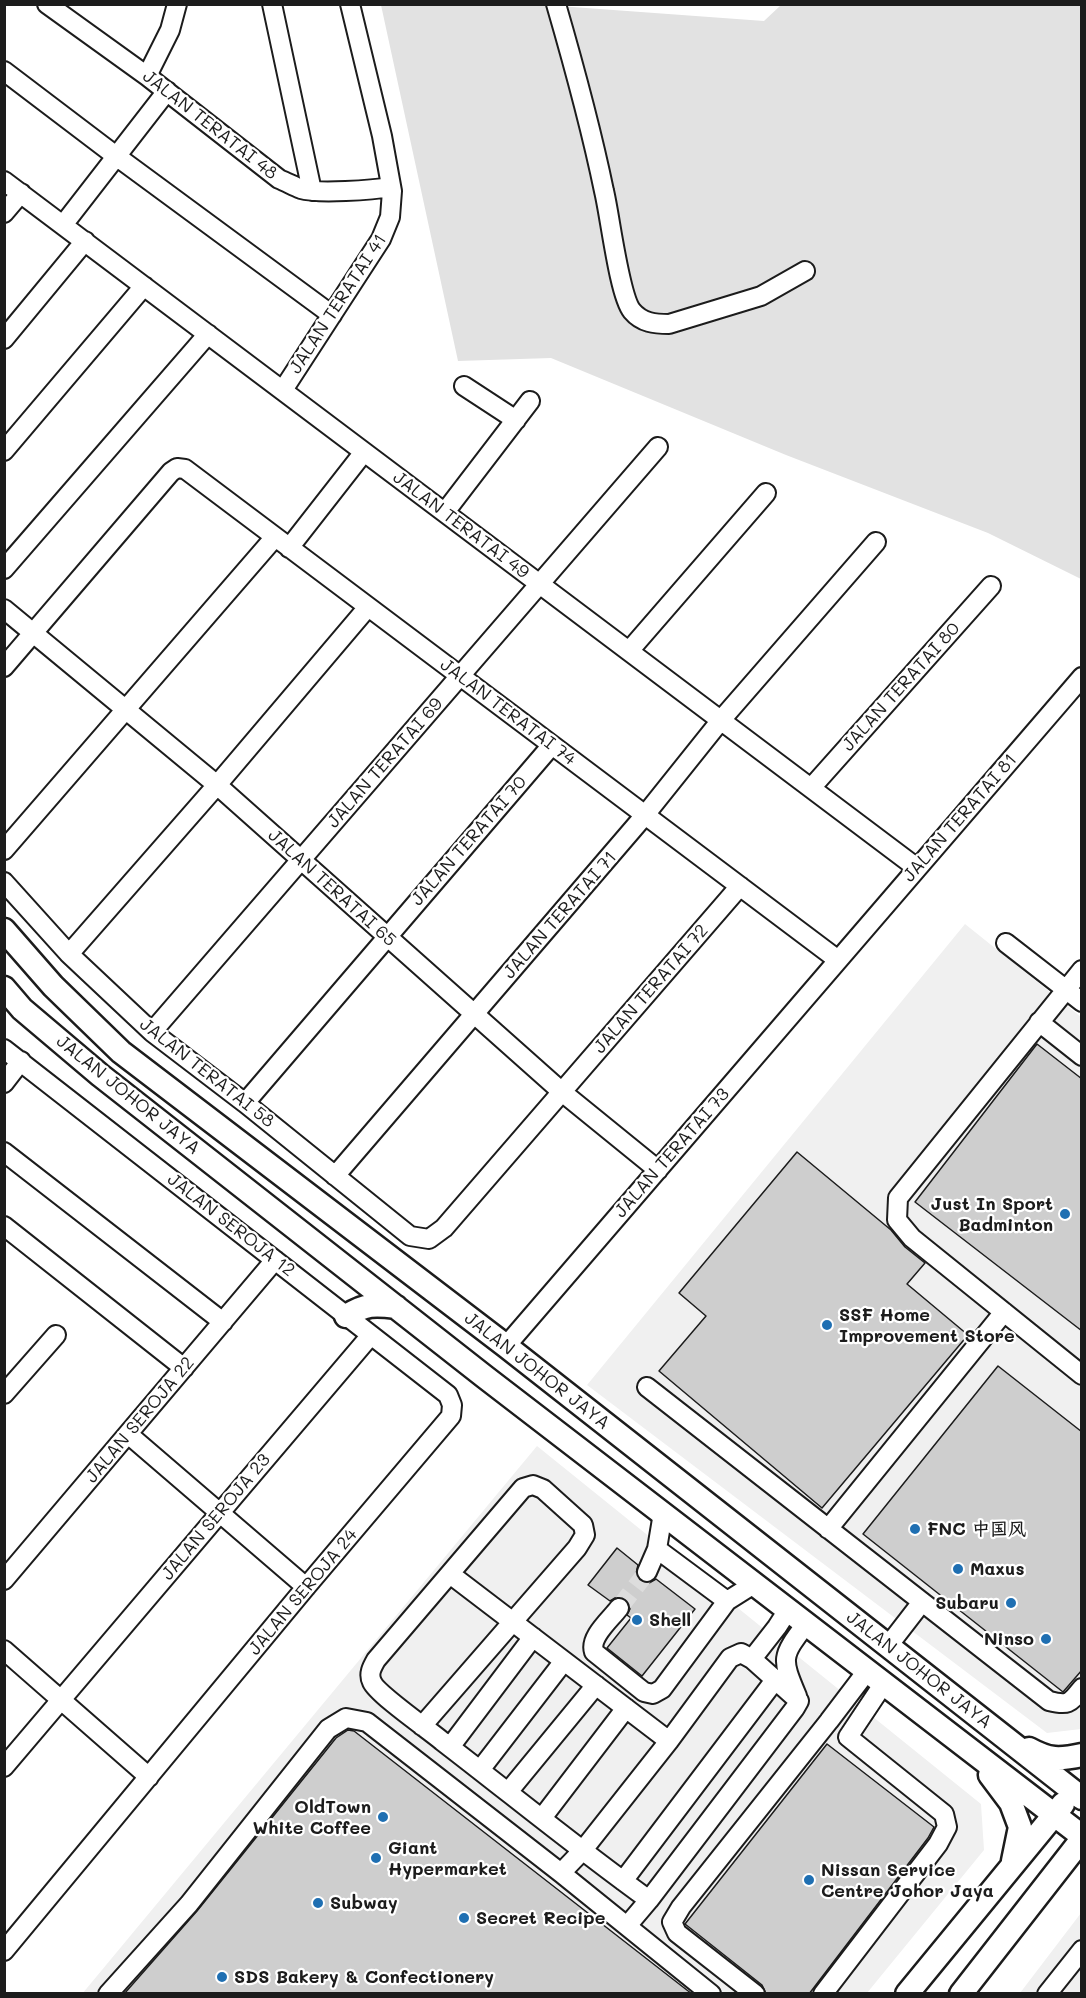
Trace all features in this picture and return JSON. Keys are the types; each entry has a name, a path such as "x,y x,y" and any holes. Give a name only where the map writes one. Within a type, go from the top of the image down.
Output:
{"main road":[{"name":"JALAN JOHOR JAYA","path":"4,930 53,986 121,1052 506,1346 994,1729 1079,1790"},
{"name":"JALAN JOHOR JAYA","path":"4,988 22,1009 100,1075 396,1307 1082,1837"},
{"path":"346,1316 360,1308 375,1304 396,1307"},
{"path":"994,1729 1044,1758 1062,1759 1082,1755"},
{"path":"972,1752 1011,1803 1020,1827 1012,1866"},
{"path":"907,1994 1054,1815 1079,1790"},
{"path":"961,1994 1082,1837"}],"street":[{"name":"JALAN TERATAI 48","path":"46,4 167,91 279,179 301,189 312,191 391,187"},
{"path":"147,76 170,30 177,4"},
{"path":"272,4 312,191"},
{"name":"JALAN TERATAI 41","path":"283,390 387,228 392,206 382,136 350,4"},
{"path":"556,4 575,69 604,191 622,282 631,310 643,320 654,324 669,324 761,296 805,271"},
{"path":"4,71 332,315"},
{"path":"63,225 167,91"},
{"name":"JALAN TERATAI 49","path":"4,181 917,868"},
{"path":"4,213 21,193"},
{"path":"4,339 85,242"},
{"path":"4,451 144,286"},
{"path":"4,569 207,334"},
{"path":"464,386 516,420"},
{"path":"445,512 530,401"},
{"name":"JALAN TERATAI 69","path":"152,1032 658,447"},
{"path":"4,850 125,709 364,452"},
{"name":"JALAN TERATAI 74","path":"34,634 171,471 177,468 185,469 838,960"},
{"path":"628,651 766,493"},
{"name":"JALAN TERATAI 71","path":"335,1176 645,815 721,720 876,542"},
{"name":"JALAN TERATAI 80","path":"811,788 991,586"},
{"path":"69,954 217,785 368,607"},
{"name":"JALAN TERATAI 65","path":"4,609 217,785 562,1092 658,1170"},
{"path":"4,667 34,634"},
{"name":"JALAN TERATAI 81","path":"838,960 1082,677"},
{"name":"JALAN TERATAI 70","path":"245,1103 552,745"},
{"name":"JALAN TERATAI 58","path":"4,882 69,954 152,1032 245,1103 410,1236 429,1239"},
{"name":"JALAN TERATAI 72","path":"429,1239 444,1228 740,886"},
{"path":"1006,943 1082,1002"},
{"name":"JALAN TERATAI 73","path":"506,1346 838,960"},
{"path":"1082,970 898,1198 897,1220 912,1238 1082,1375"},
{"path":"1039,1022 1082,1056"},
{"name":"JALAN SEROJA 12","path":"4,1049 448,1395 453,1405"},
{"path":"4,1083 21,1061"},
{"path":"4,1152 223,1322"},
{"path":"4,1226 184,1368"},
{"name":"JALAN SEROJA 22","path":"4,1580 275,1260"},
{"path":"828,1529 1004,1312"},
{"path":"4,1394 56,1335"},
{"name":"JALAN SEROJA 23","path":"4,1767 371,1335"},
{"path":"647,1387 1049,1701 1062,1704 1070,1702 1082,1688"},
{"name":"JALAN SEROJA 24","path":"4,1951 451,1416 453,1405"},
{"path":"128,1434 306,1587"},
{"path":"422,1726 577,1548 585,1535 583,1525 543,1489 533,1485 523,1488 376,1660 370,1670 372,1682 387,1698 422,1726 649,1900"},
{"path":"647,1572 657,1549 663,1513"},
{"path":"657,1549 727,1601"},
{"path":"450,1574 669,1741"},
{"path":"619,1608 595,1638 592,1647 594,1652 644,1692 653,1694 662,1689 727,1601 754,1584"},
{"path":"888,1646 922,1602"},
{"path":"752,1659 788,1610"},
{"path":"799,1701 786,1666 785,1655 806,1624"},
{"path":"450,1747 533,1637"},
{"path":"4,1650 149,1778"},
{"path":"561,1873 583,1850 669,1741 730,1658 741,1653 752,1659 799,1701"},
{"path":"480,1770 564,1661"},
{"path":"755,1994 676,1932 672,1922 688,1898 829,1722 875,1677"},
{"path":"848,1737 875,1677"},
{"path":"623,1881 775,1680"},
{"path":"508,1792 596,1685"},
{"path":"627,1926 799,1701"},
{"path":"542,1818 626,1708"},
{"path":"108,1994 189,1904 328,1729 346,1718 367,1722 561,1873 711,1994"},
{"path":"824,1994 938,1844 947,1827 944,1814 829,1722"},
{"path":"1047,1994 1082,1950"}],"shaded area":[{"path":"381,5 545,5 764,21 781,5 1081,5 1081,579 988,533 786,455 551,358 458,361"},
{"path":"965,924 1081,1017 1081,1729 1047,1733 587,1385"},
{"path":"537,1446 981,1804 984,1850 867,1993 82,1994"},
{"path":"1081,1913 1081,1993 1020,1993"}],"building":[{"path":"1037,1044 1082,1079 1082,1331 915,1202"},
{"name":"SSF Home Improvement Store","path":"797,1152 891,1230 905,1247 925,1263 907,1284 968,1335 822,1508 659,1371 706,1316 679,1293"},
{"path":"998,1366 1082,1432 1082,1670 1063,1692 863,1534"},
{"path":"617,1548 638,1565 636,1574 642,1582 649,1583 656,1579 695,1609 642,1676 607,1648 631,1618 627,1615 630,1609 629,1604 626,1599 620,1597 610,1601 588,1585"},
{"name":"Giant Hypermarket","path":"348,1730 354,1731 692,1994 124,1994 197,1911 336,1738"},
{"name":"Nissan Service Centre Johor Jaya","path":"827,1744 934,1827 809,1994 766,1994 762,1985 685,1924"}],"tunnel":[{"path":"619,1608 647,1572"}],"place":[{"name":"Just In Sport Badminton","path":"1065,1214"},
{"name":"SSF Home Improvement Store","path":"827,1325"},
{"name":"FNC 中国风","path":"915,1529"},
{"name":"Maxus","path":"958,1569"},
{"name":"Subaru","path":"1011,1603"},
{"name":"Shell","path":"637,1620"},
{"name":"Ninso","path":"1046,1639"},
{"name":"OldTown White Coffee","path":"383,1817"},
{"name":"Giant Hypermarket","path":"376,1858"},
{"name":"Nissan Service Centre Johor Jaya","path":"809,1880"},
{"name":"Subway","path":"318,1903"},
{"name":"Secret Recipe","path":"464,1918"},
{"name":"SDS Bakery & Confectionery","path":"222,1977"}]}
